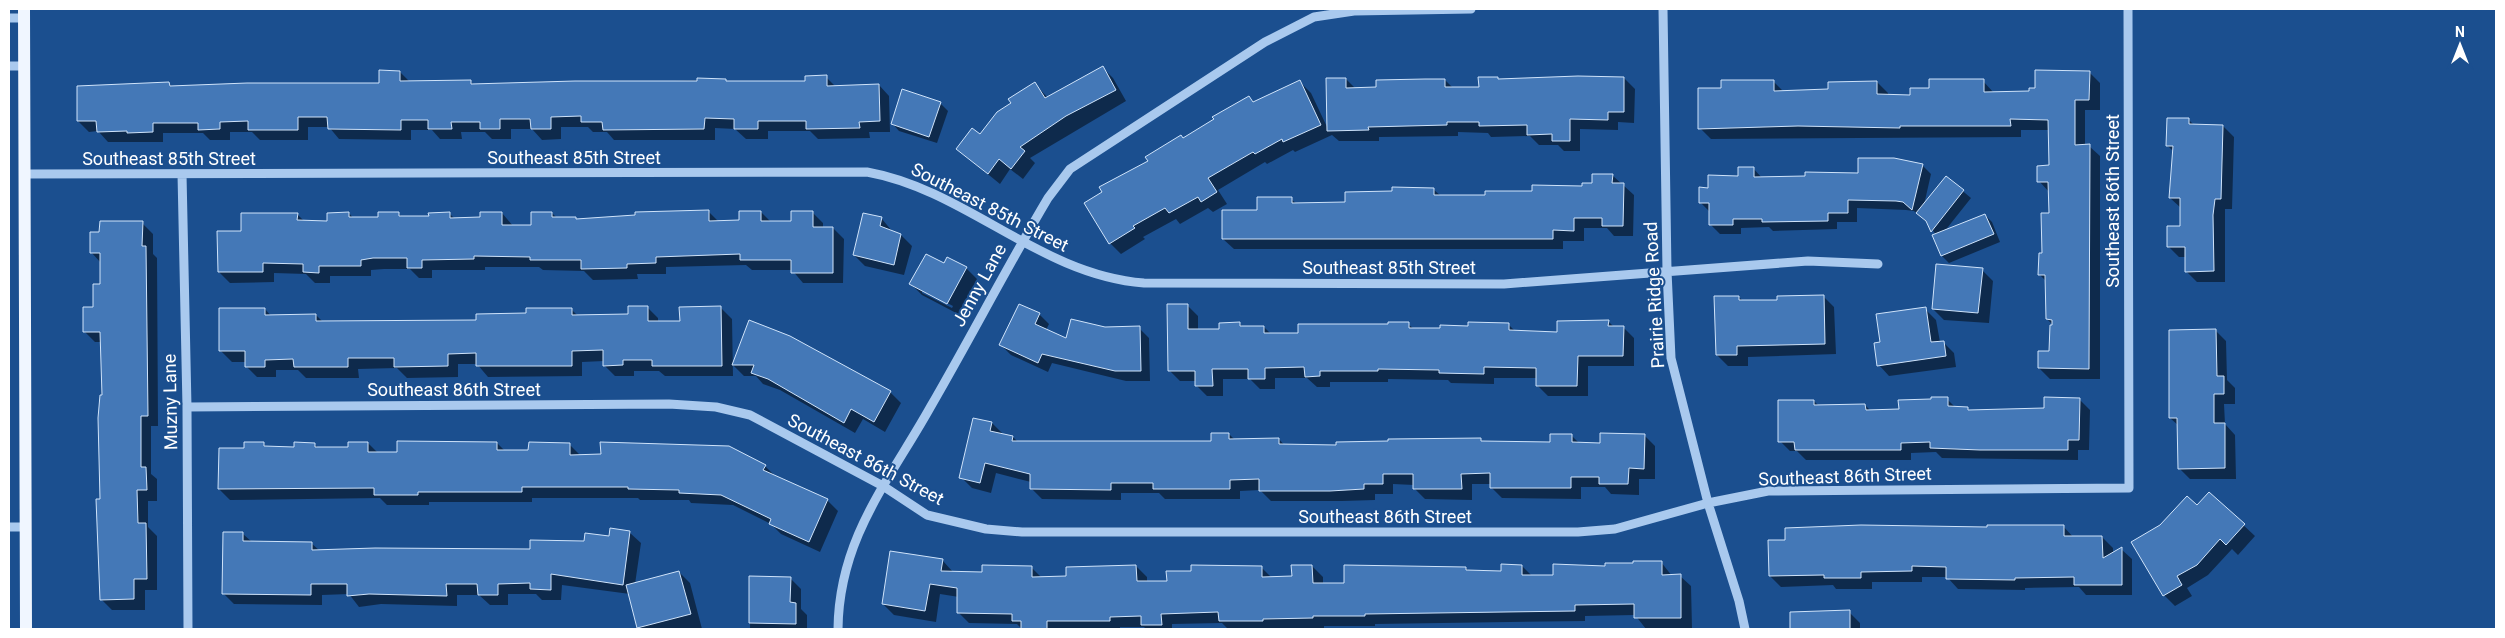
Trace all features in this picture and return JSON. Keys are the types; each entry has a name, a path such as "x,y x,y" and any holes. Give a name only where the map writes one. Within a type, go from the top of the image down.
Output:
{"main road":[{"path":"24,13 26,629"}],"street":[{"name":"Jenny Lane","path":"838,629 840,590 846,564 865,517 931,407 1022,242 1048,198 1070,169 1265,42 1314,17 1354,11 1471,9"},
{"name":"Prairie Ridge Road","path":"1663,9 1666,271 1671,358 1708,503 1739,601 1745,629"},
{"name":"Southeast 86th Street","path":"187,407 659,404 716,407 750,415 883,486 927,515 986,530 1022,532 1578,532 1615,529 1708,503 1778,491 2129,488 2128,9"},
{"path":"9,18 24,13"},
{"path":"9,66 24,66"},
{"name":"Southeast 85th Street","path":"24,174 867,172 890,176 919,186 1061,263 1101,277 1144,283 1504,284 1808,261 1878,264"},
{"name":"Muzny Lane","path":"182,174 187,407 188,629"},
{"path":"9,527 25,527"}],"building":[{"path":"1103,66 1116,90 1066,116 1020,147 1025,151 1011,169 999,159 988,174 956,149 972,128 980,134 997,112 1011,103 1008,99 1035,82 1045,98"},
{"path":"379,70 400,71 400,81 471,80 471,84 575,81 697,81 697,78 726,79 726,81 805,81 805,76 827,75 827,86 879,84 880,121 859,122 860,128 806,129 806,121 758,121 758,129 734,129 734,119 705,118 704,129 603,130 602,122 581,122 581,116 551,117 551,129 531,129 530,119 500,119 500,129 480,129 480,122 451,122 452,129 428,129 428,120 401,120 401,130 328,129 327,117 298,117 298,130 248,130 248,121 220,122 220,129 198,130 198,123 153,123 153,132 127,133 127,131 97,132 96,121 77,121 77,86 169,82 170,86 247,83 379,83"},
{"path":"2035,70 2090,71 2089,100 2075,100 2075,145 2090,144 2089,369 2038,368 2038,351 2049,351 2050,325 2052,325 2052,320 2046,319 2045,275 2038,275 2039,253 2042,253 2041,213 2049,213 2048,182 2037,182 2037,166 2049,165 2048,120 2010,119 2011,126 1900,126 1900,128 1798,126 1698,129 1698,88 1721,88 1721,80 1774,80 1774,91 1828,89 1828,82 1877,81 1877,94 1910,95 1910,88 1929,88 1929,79 1984,79 1984,92 2029,91 2029,88 2035,88"},
{"path":"1578,76 1624,77 1624,112 1608,112 1608,120 1570,119 1570,141 1552,141 1552,134 1527,135 1527,125 1479,126 1479,122 1447,122 1447,125 1368,127 1369,130 1327,131 1326,78 1346,78 1346,88 1376,87 1376,80 1425,79 1445,79 1445,87 1479,87 1478,77 1498,77 1498,79"},
{"path":"1300,80 1321,125 1283,142 1282,139 1255,154 1253,152 1208,178 1217,192 1201,202 1198,197 1169,213 1165,208 1133,226 1135,228 1109,244 1084,203 1102,192 1099,187 1148,161 1145,157 1181,135 1183,138 1214,119 1212,117 1249,96 1253,102"},
{"path":"902,89 941,102 929,137 891,124"},
{"path":"2167,118 2189,118 2189,124 2223,125 2221,199 2215,199 2213,215 2214,271 2185,272 2185,247 2167,247 2167,226 2180,226 2180,198 2169,198 2173,146 2166,146"},
{"path":"1858,158 1894,158 1923,164 1912,210 1903,202 1848,200 1848,213 1828,213 1828,221 1762,222 1762,219 1733,219 1733,225 1709,225 1709,203 1699,203 1699,187 1708,188 1708,175 1738,176 1738,167 1754,167 1754,177 1805,176 1805,172 1858,173"},
{"path":"1592,174 1613,174 1612,183 1624,183 1623,226 1602,226 1602,218 1574,218 1574,231 1553,230 1553,239 1222,239 1222,210 1257,210 1257,197 1292,197 1292,203 1345,202 1345,192 1392,191 1392,187 1434,188 1434,195 1485,195 1485,191 1532,191 1532,185 1582,186 1582,183 1592,183"},
{"path":"1946,176 1964,190 1931,232 1926,221 1916,213"},
{"path":"709,210 709,221 739,220 739,211 761,211 761,221 791,221 791,211 813,211 813,227 833,227 833,273 791,273 791,260 740,260 740,254 656,257 656,263 627,264 627,268 581,269 581,260 530,260 530,257 474,256 474,259 422,260 422,268 407,268 407,258 373,258 361,260 361,266 319,266 319,273 303,272 303,264 263,263 263,272 218,272 217,231 241,231 241,213 298,213 297,220 327,221 327,213 349,212 349,217 378,217 378,212 399,212 399,216 429,216 428,213 450,212 450,218 480,217 480,212 502,212 502,225 531,225 531,212 552,212 552,217 576,217 576,219 635,215 635,212"},
{"path":"863,213 882,217 880,226 901,234 894,265 853,255"},
{"path":"1985,214 1994,234 1941,256 1932,235"},
{"path":"100,221 143,221 142,246 146,246 148,416 141,416 141,467 146,467 147,490 137,490 138,523 146,523 147,579 134,579 134,599 100,600 96,499 100,499 98,418 100,395 102,395 100,332 83,332 83,307 93,307 93,284 100,284 100,253 90,253 90,232 99,232"},
{"path":"926,254 944,263 947,257 967,267 947,304 909,284"},
{"path":"1936,264 1983,268 1978,313 1932,309"},
{"path":"1824,295 1825,344 1737,346 1737,355 1716,355 1714,296 1739,296 1739,300 1777,300 1777,296"},
{"path":"1019,304 1040,313 1035,324 1066,338 1071,319 1105,327 1140,326 1141,371 1115,371 1042,354 1038,363 999,345"},
{"path":"1167,304 1188,304 1188,329 1219,329 1219,323 1240,322 1240,326 1264,326 1264,333 1298,333 1298,324 1388,324 1388,322 1409,322 1409,328 1440,328 1440,325 1468,326 1468,322 1509,323 1509,330 1557,332 1557,321 1609,320 1608,326 1624,326 1623,356 1578,356 1577,386 1536,386 1536,368 1484,367 1484,374 1439,373 1439,370 1378,369 1378,371 1320,371 1320,376 1305,377 1304,367 1265,368 1265,379 1248,379 1248,369 1212,369 1213,386 1195,386 1195,371 1168,371"},
{"path":"628,306 648,306 648,321 680,321 679,307 721,306 722,366 652,366 652,360 623,360 623,365 603,366 603,350 572,351 572,366 476,366 476,353 448,354 448,366 394,367 394,358 348,358 348,367 294,367 293,359 265,360 265,367 245,367 245,351 219,351 219,308 265,308 265,315 316,314 316,321 476,320 476,314 526,313 526,308 572,308 572,315 628,314"},
{"path":"1926,307 1931,342 1944,341 1946,356 1877,366 1874,343 1880,342 1876,314"},
{"path":"749,320 790,336 891,391 874,422 851,409 844,423 768,379 751,373 754,365 732,365"},
{"path":"2216,329 2217,376 2224,376 2224,394 2214,394 2214,423 2225,423 2225,468 2178,469 2177,418 2169,418 2169,330"},
{"path":"1931,397 1948,397 1948,406 1968,407 1968,410 2044,408 2044,397 2080,398 2079,440 2068,440 2068,450 1930,448 1930,442 1901,443 1901,450 1795,450 1794,442 1778,442 1778,400 1814,400 1814,405 1865,404 1866,410 1899,409 1898,400 1931,399"},
{"path":"973,418 992,422 990,431 1013,436 1012,441 1211,441 1211,433 1229,433 1229,439 1279,438 1279,444 1336,445 1336,442 1388,441 1388,439 1481,438 1481,441 1550,442 1550,434 1572,434 1572,442 1600,443 1600,433 1645,434 1644,469 1629,468 1628,484 1599,484 1599,477 1571,477 1571,488 1490,488 1490,473 1461,474 1462,489 1413,489 1413,474 1383,474 1383,484 1364,484 1364,489 1330,491 1259,491 1259,479 1230,480 1230,489 1153,489 1153,483 1111,483 1111,490 1030,489 1030,474 985,463 980,483 959,478"},
{"path":"397,441 497,442 497,450 528,450 529,442 570,443 570,455 601,454 600,442 729,446 766,465 763,470 828,499 809,542 769,524 771,519 721,495 679,493 679,490 628,489 628,487 522,487 522,492 418,492 418,495 374,495 374,488 218,489 219,448 244,448 244,442 264,442 264,446 294,447 294,442 315,443 315,447 348,447 348,442 368,442 368,452 397,452"},
{"path":"2209,492 2245,524 2226,545 2220,539 2197,565 2177,576 2182,585 2163,596 2131,542 2160,525 2187,496 2197,505"},
{"path":"1861,525 1987,527 1987,525 2064,525 2064,536 2102,536 2103,558 2122,547 2122,585 2074,585 2074,577 2015,578 2015,580 1946,579 1946,567 1912,566 1912,571 1861,572 1861,578 1824,578 1824,575 1769,576 1768,540 1785,540 1785,528"},
{"path":"610,528 630,531 623,585 551,574 551,590 530,589 530,583 498,584 498,595 478,595 477,584 446,584 447,596 369,594 347,596 347,584 311,584 311,595 222,594 223,532 243,532 243,541 312,542 312,550 375,548 530,549 530,540 584,541 585,533 609,536"},
{"path":"890,551 943,559 941,571 982,572 982,565 1032,566 1032,577 1066,576 1066,567 1136,565 1137,581 1167,581 1166,571 1191,571 1191,565 1262,566 1262,577 1292,576 1291,565 1312,565 1313,583 1344,583 1344,565 1466,567 1466,570 1501,571 1501,564 1522,565 1522,575 1553,575 1553,564 1605,566 1605,563 1662,561 1662,575 1681,574 1681,618 1634,618 1634,604 1575,605 1575,611 1365,614 1365,616 1313,616 1313,618 1263,619 1263,621 1219,621 1218,612 1161,614 1162,625 1141,625 1141,616 1110,617 1110,621 1047,621 1047,629 1021,629 1021,621 1012,621 1012,614 957,613 957,588 930,584 925,611 882,604"},
{"path":"679,571 691,614 637,628 626,585"},
{"path":"749,576 791,577 790,602 796,603 796,624 749,623"},
{"path":"1850,610 1850,629 1790,629 1790,612"}]}
